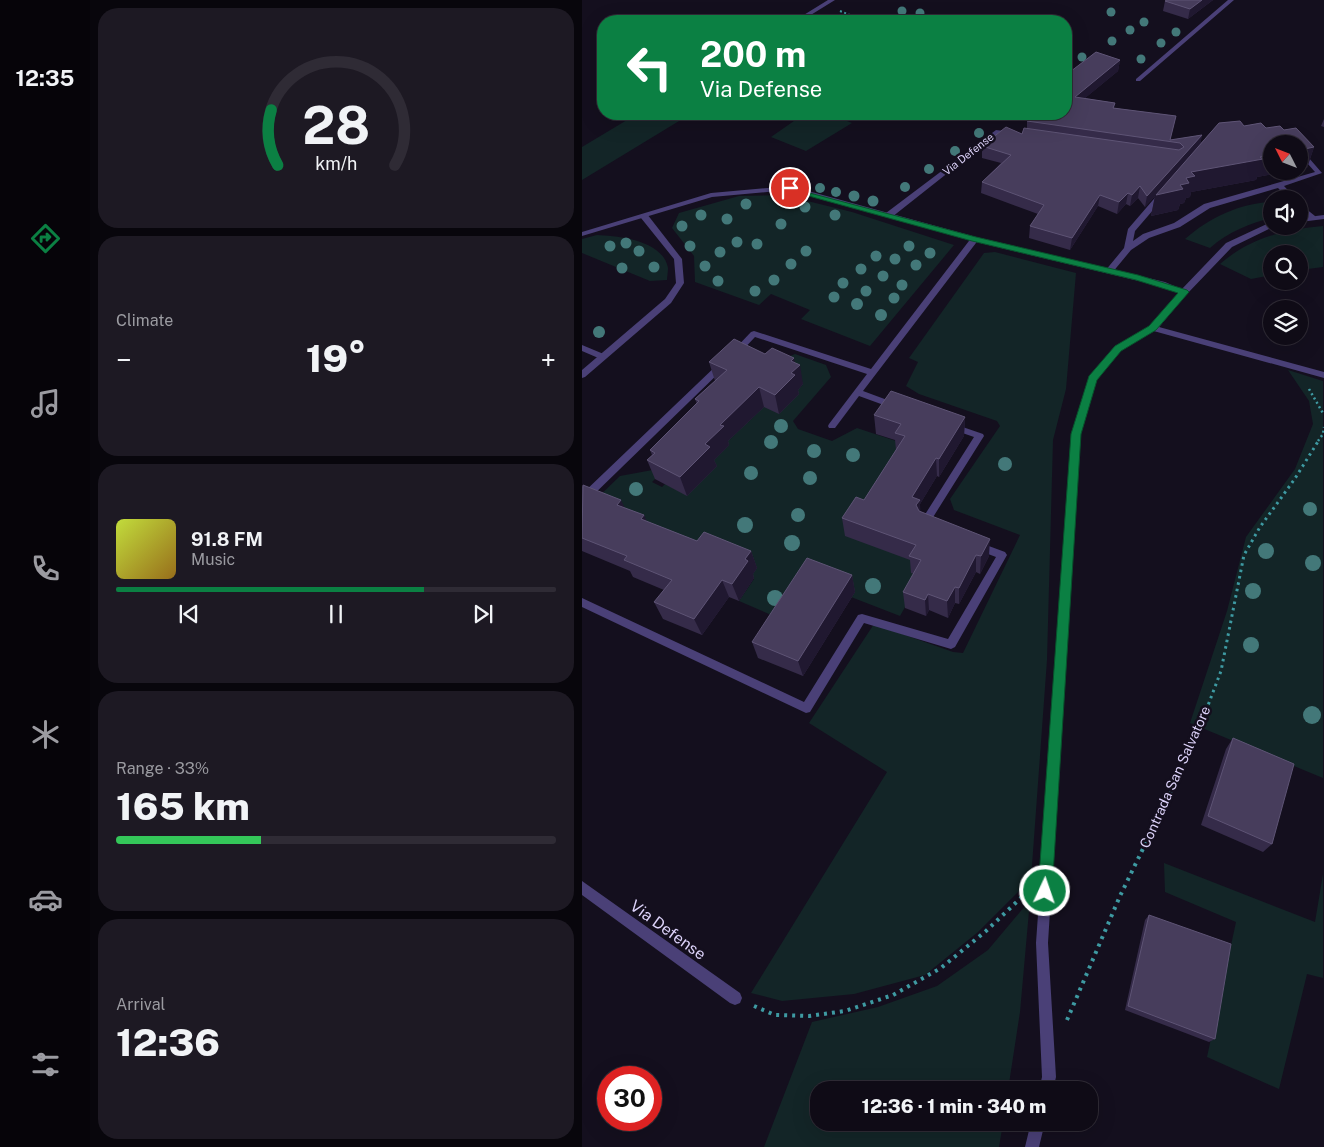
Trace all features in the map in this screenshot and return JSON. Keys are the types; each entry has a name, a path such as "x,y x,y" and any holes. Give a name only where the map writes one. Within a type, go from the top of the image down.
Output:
{"street":[{"path":"807,15 832,0"},
{"path":"1138,80 1230,0"},
{"name":"Via Defense","path":"889,215 996,132 1023,136"},
{"path":"1308,160 1319,173 1308,176"},
{"path":"1110,271 1128,248 1146,236 1177,225 1207,206 1296,180"},
{"path":"1279,185 1284,190"},
{"path":"1128,248 1131,231 1170,186"},
{"path":"582,234 711,195 790,188 975,239 1162,284 1184,292"},
{"path":"1308,214 1312,218"},
{"path":"582,375 668,301 680,284 678,259 644,216"},
{"path":"1308,219 1324,217"},
{"path":"1048,1081 1042,943 1076,434 1092,379 1118,348 1153,328 1229,245 1263,229"},
{"path":"832,426 975,239"},
{"path":"1153,328 1324,375"},
{"path":"582,500 754,334 872,373"},
{"path":"582,348 603,357"},
{"path":"857,392 901,408"},
{"path":"933,528 924,524 980,436 945,423"},
{"path":"582,602 806,708 862,618 950,644 1002,555 968,541"},
{"name":"Via Defense","path":"582,887 735,998"},
{"path":"1032,1147 1036,1131"}],"path":[{"path":"824,5 850,15"},
{"path":"1298,368 1324,415"},
{"name":"Contrada San Salvatore","path":"1066,1024 1120,896 1190,752 1222,671 1244,555 1260,526 1294,480 1323,434 1324,427"},
{"path":"735,998 775,1015 809,1016 845,1011 893,995 941,968 986,931 1046,874"}],"shaded area":[{"path":"627,120 681,120 582,180 582,147"},
{"path":"795,120 844,120 852,123 806,151 771,137"},
{"path":"783,195 852,212 954,245 870,346 801,319 810,310 771,294 759,305 695,282 694,256 672,228 679,213 739,196"},
{"path":"1263,203 1263,221 1239,229 1224,237 1210,248 1185,239 1215,218 1248,205"},
{"path":"1323,226 1323,267 1308,269 1308,245 1263,245 1263,277 1251,279 1220,264 1244,247 1268,236 1308,235 1308,228"},
{"path":"597,235 627,238 658,251 668,268 667,280 650,281 582,253 582,239"},
{"path":"995,252 1076,273 1066,389 1053,440 1047,660 1031,879 978,932 925,975 854,994 782,1001 751,993 887,772 809,723 874,624 953,652 963,653 1020,535 954,510 950,499 1000,426 997,421 919,394 906,386 918,362 909,358 984,253"},
{"path":"795,354 826,365 831,377 793,421 798,429 832,441 857,428 902,443 917,563 922,577 900,616 851,597 783,620 739,601 754,579 751,577 757,567 742,561 703,560 592,503 620,476 658,469 663,471 652,482 662,487 665,484 687,495 716,466 711,463 729,445 726,443 769,365"},
{"path":"1288,370 1323,381 1323,778 1190,723 1227,611 1246,537 1295,469 1313,424 1309,401"},
{"path":"1164,863 1315,922 1323,874 1323,978 1307,974 1279,1089 1207,1057 1236,922 1165,892"},
{"path":"1030,900 1020,1012 1009,1081 810,1081 810,1131 1002,1131 999,1147 764,1147 812,1022 878,1007 937,986 988,950"}],"building":[{"path":"1202,0 1190,9 1165,1"},
{"path":"1096,52 1120,60 1075,97 1115,103 1113,108 1176,116 1170,140 1202,135 1147,196 1140,186 1132,195 1128,193 1119,202 1100,195 1072,238 1030,226 1044,205 982,182 1011,155 982,146 1006,127 1022,134 1024,128 1179,150 1184,147 1180,143 1027,121 1072,120 1072,70"},
{"path":"1240,121 1244,126 1261,123 1266,128 1280,126 1284,130 1296,128 1303,135 1263,135 1263,156 1260,157 1263,159 1191,172 1195,176 1186,178 1189,183 1180,185 1183,189 1156,195 1219,123"},
{"path":"1308,141 1314,147 1308,148"},
{"path":"734,339 765,354 772,348 794,358 791,361 800,365 791,373 795,375 775,395 759,387 720,425 724,426 705,444 710,447 680,477 647,460 655,453 650,450 699,401 695,399 727,370 709,362"},
{"path":"891,391 965,417 939,459 936,458 912,497 920,500 916,505 919,511 990,539 981,556 976,555 959,588 955,587 947,601 928,594 925,600 903,592 921,560 909,556 916,545 842,518 856,497 864,500 905,436 895,433 901,424 874,415"},
{"path":"583,485 621,500 617,505 644,515 641,519 697,541 704,532 751,551 745,559 748,561 732,584 722,580 694,619 654,602 672,580 624,560 627,556 582,538"},
{"path":"807,558 852,575 798,661 752,642"},
{"path":"1233,738 1294,764 1272,844 1208,816"},
{"path":"1149,915 1231,944 1215,1039 1128,1006"}],"route":[{"path":"790,188 975,239 1162,284 1184,292 1153,328 1118,348 1092,379 1076,434 1045,891"}]}
